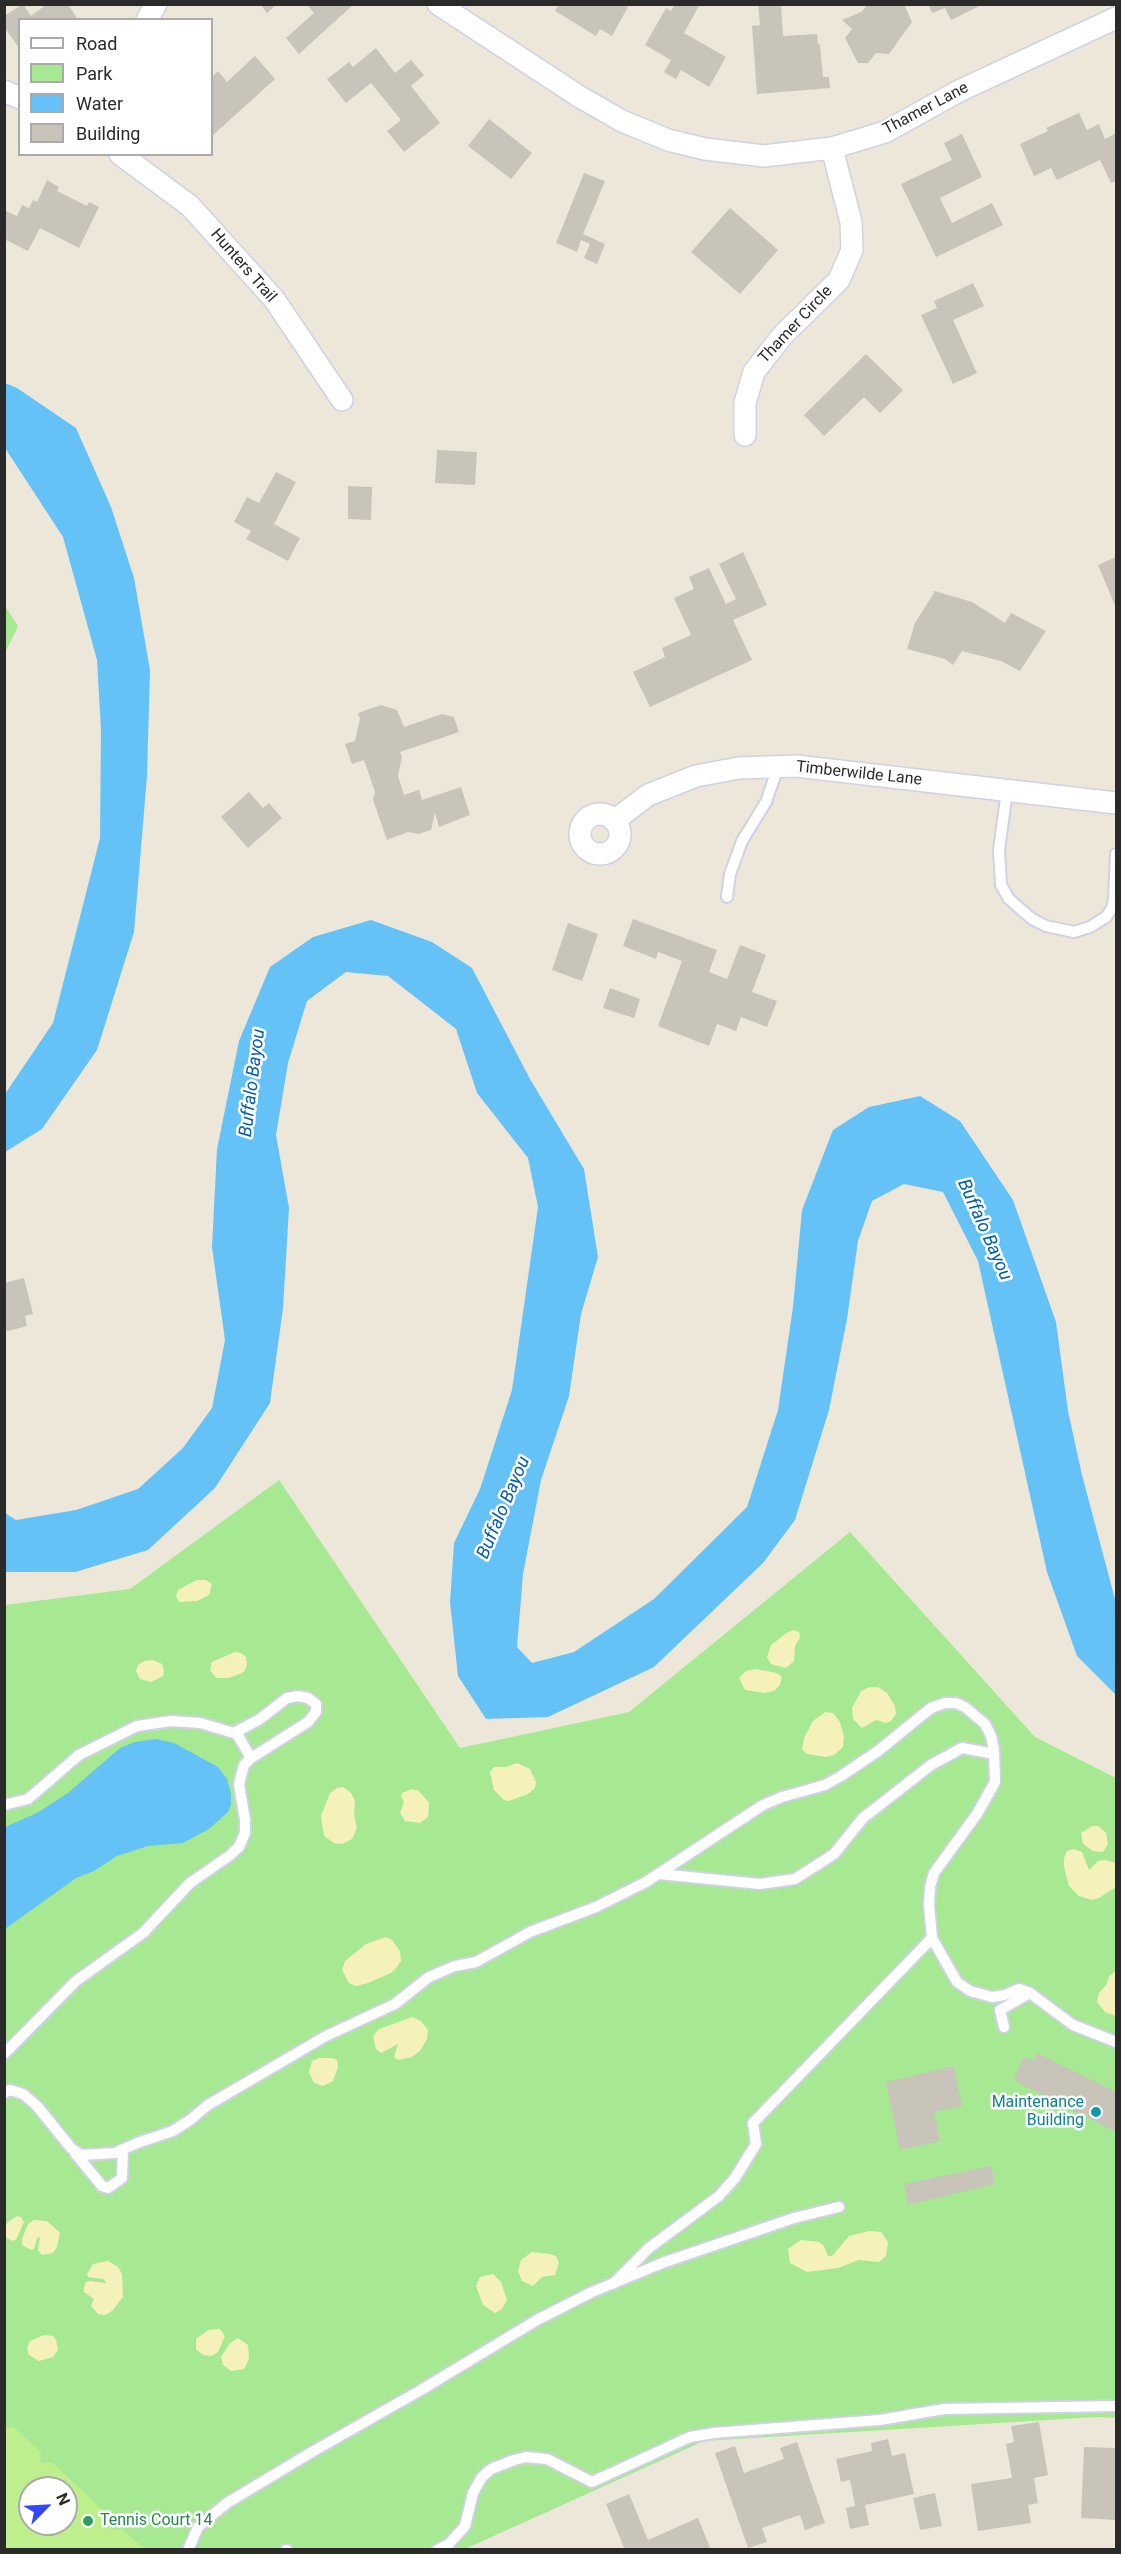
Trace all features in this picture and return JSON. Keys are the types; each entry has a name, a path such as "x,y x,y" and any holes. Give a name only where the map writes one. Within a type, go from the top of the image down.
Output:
{"street":[{"path":"148,18 156,4"},
{"name":"Thamer Lane","path":"438,4 622,121 668,140 705,149 764,156 832,148 885,132 959,91 1116,18"},
{"path":"4,91 18,97"},
{"name":"Thamer Circle","path":"745,435 745,403 754,372 783,336 839,280 852,250 851,222 832,148"},
{"name":"Hunters Trail","path":"123,156 190,206 274,299 342,400"},
{"name":"Timberwilde Lane","path":"614,821 648,795 696,776 739,768 796,766 1116,803"}],"lane":[{"path":"727,897 730,874 742,841 766,802 778,767"},
{"path":"1007,791 999,850 1001,885 1009,899 1032,919 1046,926 1074,932 1090,927 1106,917 1112,908 1116,854"},
{"path":"4,1805 28,1799 79,1755 137,1726 171,1721 200,1723 236,1732 260,1719 287,1698 298,1696 308,1698 316,1704 316,1712 308,1722 250,1758 244,1765 239,1784 245,1833 239,1847 190,1883 143,1933 76,1981 4,2054"},
{"path":"71,2148 81,2155 116,2153 181,2126 208,2105 326,2036 395,2004 440,1971 476,1962 530,1932 596,1907 659,1874 763,1804 825,1785 878,1751 931,1708 945,1703 956,1703 965,1707 985,1724 991,1737 994,1754 995,1782 990,1794 934,1873 929,1905 932,1938 957,1982 970,1991 992,1997 1019,1989 1030,1993 1073,2025 1116,2042"},
{"path":"236,1732 250,1758"},
{"path":"659,1874 760,1884 795,1879 834,1854 863,1818 931,1765 962,1748 994,1754"},
{"path":"613,2284 649,2248 719,2196 740,2171 756,2144 753,2123 932,1938"},
{"path":"1004,2027 1000,2010 1030,1993"},
{"path":"4,2093 10,2090 23,2094 37,2106 102,2186 108,2188 122,2178 123,2150"},
{"path":"188,2550 198,2527 227,2503 537,2320 592,2292 665,2262 794,2218 839,2207"},
{"path":"437,2550 449,2544 465,2526 473,2493 482,2477 491,2469 526,2457 547,2459 592,2482 690,2437 714,2433 880,2420 944,2409 1116,2406"}],"green space":[{"path":"5,606 18,626 5,653"},
{"path":"279,1480 460,1748 629,1712 850,1532 1035,1737 1116,1778 1116,2418 1097,2417 704,2441 465,2549 5,2549 5,1605 130,1589"},
{"path":"13,2427 40,2451 41,2463 52,2462 67,2476 18,2476 18,2536 78,2536 78,2487 111,2518 111,2530 122,2529 145,2549 5,2549 5,2428"}],"sand":[{"path":"197,1580 206,1580 212,1584 209,1595 197,1601 179,1602 176,1596 178,1590"},
{"path":"794,1630 799,1632 800,1638 795,1646 794,1661 786,1668 771,1664 767,1657 771,1645"},
{"path":"235,1652 246,1657 247,1665 244,1672 229,1678 216,1678 210,1670 212,1662"},
{"path":"153,1660 162,1664 163,1676 151,1682 140,1679 136,1671 138,1665 144,1661"},
{"path":"755,1669 777,1673 782,1677 780,1685 774,1691 764,1693 745,1690 739,1678 746,1671"},
{"path":"870,1687 878,1687 887,1693 895,1706 896,1714 891,1721 886,1723 876,1720 862,1728 853,1719 852,1708 861,1691"},
{"path":"825,1712 833,1713 840,1722 844,1736 843,1747 834,1755 826,1757 807,1754 802,1749 804,1738 813,1721"},
{"path":"517,1763 530,1769 536,1782 535,1788 528,1794 509,1801 504,1800 494,1790 490,1772 494,1767 506,1767"},
{"path":"343,1787 351,1793 355,1801 354,1815 357,1828 352,1839 342,1844 334,1843 324,1836 321,1816 330,1793"},
{"path":"412,1789 419,1791 429,1803 428,1817 420,1823 405,1821 400,1813 404,1802 402,1793"},
{"path":"1092,1826 1098,1826 1106,1833 1108,1844 1103,1852 1093,1851 1083,1844 1081,1833"},
{"path":"1074,1849 1082,1852 1089,1870 1098,1861 1116,1863 1116,1887 1092,1900 1079,1896 1069,1886 1064,1867 1067,1851"},
{"path":"386,1937 392,1940 400,1951 401,1961 397,1967 391,1973 368,1983 356,1986 349,1983 342,1970 345,1961 366,1944"},
{"path":"1116,1971 1116,2016 1105,2012 1097,2002 1099,1993 1107,1984 1109,1976"},
{"path":"412,2017 421,2021 428,2030 427,2039 420,2051 412,2057 398,2060 394,2057 398,2044 381,2053 376,2049 373,2036 379,2029"},
{"path":"319,2058 337,2060 338,2067 333,2081 323,2086 314,2083 309,2072 312,2061"},
{"path":"17,2216 21,2217 24,2222 16,2240 12,2241 6,2237 5,2230 7,2223"},
{"path":"34,2220 47,2221 60,2233 53,2253 42,2255 38,2250 40,2237 37,2238 34,2249 31,2250 22,2245 28,2224"},
{"path":"869,2231 881,2232 888,2242 886,2256 879,2262 859,2260 838,2268 807,2272 790,2263 788,2249 801,2240 819,2242 824,2246 828,2256 832,2256 849,2236"},
{"path":"532,2252 556,2256 559,2263 555,2275 542,2277 533,2286 522,2281 518,2271 521,2260"},
{"path":"108,2261 118,2267 122,2274 123,2297 112,2311 105,2315 98,2314 91,2306 94,2299 84,2292 84,2287 86,2282 90,2281 106,2283 104,2279 88,2277 87,2274 93,2264"},
{"path":"493,2274 501,2282 507,2300 502,2309 495,2313 483,2305 476,2286 480,2277"},
{"path":"220,2329 225,2336 218,2352 211,2356 203,2355 196,2349 196,2339 208,2330"},
{"path":"44,2335 53,2336 58,2350 53,2357 39,2361 29,2355 27,2348 30,2341"},
{"path":"238,2338 248,2345 249,2359 244,2369 231,2371 223,2365 221,2357 230,2343"}],"water":[{"path":"5,383 17,388 76,428 111,507 134,578 150,670 147,776 134,932 97,1050 42,1129 5,1152 5,1094 53,1023 100,838 101,730 97,660 63,537 5,448"},
{"name":"Buffalo Bayou","path":"371,920 432,942 472,968 530,1079 584,1169 598,1257 581,1314 569,1396 541,1480 523,1574 517,1647 532,1663 574,1652 654,1599 747,1507 778,1410 793,1307 802,1210 833,1130 869,1107 920,1096 960,1121 1013,1200 1056,1322 1068,1411 1082,1475 1116,1603 1116,1695 1077,1656 1047,1572 978,1261 943,1192 904,1184 872,1201 858,1241 847,1319 829,1410 795,1520 763,1563 654,1667 548,1717 486,1719 458,1676 450,1602 454,1543 480,1489 512,1390 538,1207 528,1158 477,1093 456,1029 388,976 346,972 307,1001 288,1063 276,1135 289,1208 283,1308 270,1403 215,1488 148,1550 75,1572 5,1572 5,1513 16,1520 76,1510 138,1489 183,1448 212,1408 225,1340 212,1247 217,1149 239,1041 270,967 313,937"},
{"path":"156,1739 174,1743 218,1767 227,1779 231,1793 231,1805 228,1812 209,1829 183,1843 148,1846 117,1856 94,1871 76,1878 5,1929 5,1827 37,1813 68,1793 120,1748 135,1742"}],"building":[{"path":"23,4 31,16 47,4 68,4 77,18 18,18 18,46 4,27 4,16"},
{"path":"260,4 277,4 267,13"},
{"path":"306,4 354,4 299,54 286,38 314,13"},
{"path":"559,4 623,4 628,7 612,36 600,29 596,36 555,11"},
{"path":"675,4 700,4 684,33 726,57 709,87 681,70 676,79 664,72 671,60 645,45 666,8 671,11"},
{"path":"758,4 781,4 783,36 817,34 823,77 829,77 830,88 757,94 752,26 760,25"},
{"path":"865,4 904,4 912,22 889,54 876,53 868,63 858,63 845,38 852,29 842,20 861,12 866,7"},
{"path":"928,4 984,4 951,20 945,8 932,13"},
{"path":"376,48 395,73 411,60 424,75 411,86 440,123 404,152 387,131 401,120 371,83 346,103 327,79 349,62 353,67"},
{"path":"255,56 275,79 213,135 213,76 218,71 227,82"},
{"path":"1079,113 1087,130 1099,124 1105,139 1116,133 1116,181 1111,183 1100,160 1057,180 1051,168 1034,176 1020,144 1048,131 1046,128"},
{"path":"489,119 532,153 511,179 468,146"},
{"path":"962,134 982,177 940,198 952,223 992,203 1003,225 936,257 901,184 952,160 944,143"},
{"path":"584,173 605,181 583,234 605,244 597,264 584,258 590,244 581,240 577,252 556,243"},
{"path":"47,180 59,187 57,191 87,206 89,202 99,207 79,248 40,228 28,251 4,239 7,234 4,232 6,211 17,216 22,205 29,208 33,200 37,202"},
{"path":"730,208 778,250 740,294 691,252"},
{"path":"973,283 984,306 953,320 977,373 953,384 921,315 937,308 934,301"},
{"path":"866,354 903,390 880,413 864,397 824,436 804,415"},
{"path":"437,450 477,452 475,485 435,483"},
{"path":"276,472 296,482 274,524 300,538 288,561 246,539 251,531 234,522 247,497 259,503"},
{"path":"348,486 372,487 371,520 348,519"},
{"path":"743,552 767,605 733,620 752,660 650,707 633,672 665,657 662,648 691,635 674,598 694,589 689,577 709,568 726,604 736,599 719,564"},
{"path":"1116,557 1116,608 1098,565"},
{"path":"935,591 972,602 1005,623 1011,613 1046,631 1020,671 1001,661 962,651 953,665 945,659 907,649 915,623"},
{"path":"381,705 397,710 404,727 442,714 454,717 459,732 400,752 402,757 398,776 404,795 419,790 422,800 461,787 470,815 439,827 435,813 431,830 418,834 408,832 387,840 373,800 375,792 364,760 352,764 345,744 355,741 360,719 358,713"},
{"path":"249,792 263,808 269,803 282,818 248,848 221,817"},
{"path":"633,919 717,950 709,972 727,979 740,945 766,955 752,992 777,1001 767,1027 741,1017 736,1031 717,1024 709,1046 658,1026 682,961 658,952 656,959 623,946"},
{"path":"568,923 598,934 582,981 552,970"},
{"path":"610,988 640,999 634,1018 603,1008"},
{"path":"24,1278 33,1314 25,1316 27,1326 4,1332 4,1283"},
{"name":"Maintenance Building","path":"1037,2053 1116,2092 1116,2132 1022,2085 1014,2078 1024,2057 1034,2061"},
{"path":"954,2066 962,2106 934,2112 940,2141 900,2150 886,2082"},
{"path":"991,2166 995,2184 908,2205 904,2184"},
{"path":"1039,2422 1048,2475 1034,2478 1038,2503 1028,2505 1031,2523 978,2531 971,2484 1012,2478 1006,2444 1014,2442 1011,2426"},
{"path":"888,2439 892,2456 905,2453 914,2494 865,2505 869,2525 850,2529 846,2508 855,2506 850,2480 841,2482 836,2459 872,2451 871,2443"},
{"path":"797,2442 825,2523 805,2530 800,2515 762,2528 767,2542 748,2548 715,2453 735,2446 744,2473 784,2459 780,2448"},
{"path":"1084,2447 1116,2448 1116,2520 1081,2518"},
{"path":"935,2493 942,2526 920,2530 913,2498"},
{"path":"629,2494 648,2540 698,2518 711,2550 625,2550 606,2504"}],"place":[{"name":"Maintenance Building","path":"1096,2112"},
{"name":"Tennis Court 14","path":"88,2521"}]}
